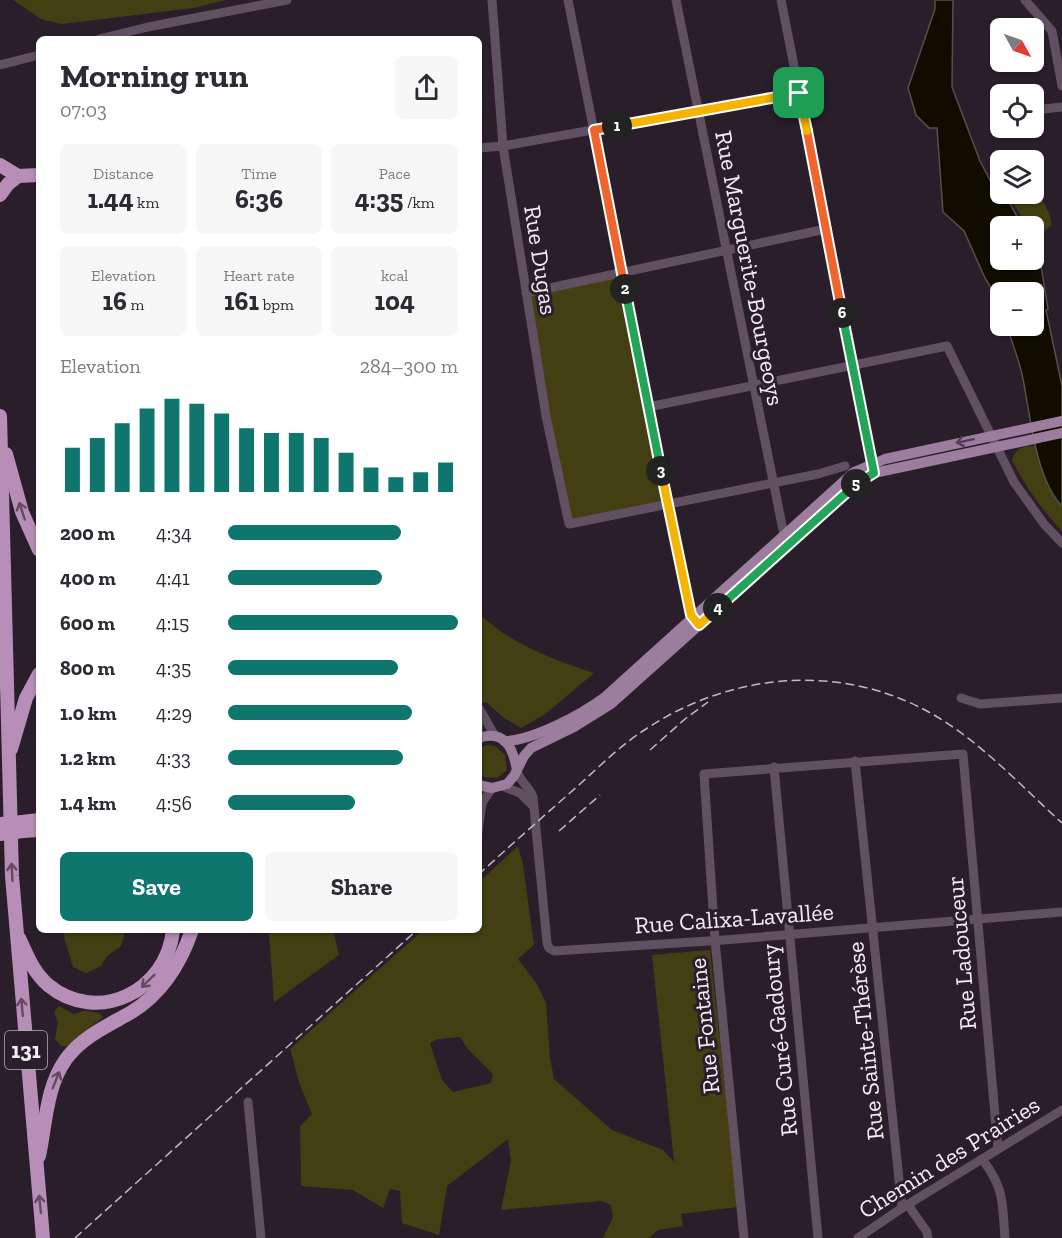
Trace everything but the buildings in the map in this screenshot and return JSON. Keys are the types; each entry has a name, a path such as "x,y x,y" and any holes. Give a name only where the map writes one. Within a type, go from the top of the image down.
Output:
{"highway":[{"path":"0,165 18,176 36,175"},
{"path":"0,195 18,176"},
{"path":"0,416 8,759"},
{"path":"1,438 24,521 36,544"},
{"path":"8,759 26,698 36,680"},
{"name":"131","path":"8,759 16,930 43,1238"},
{"path":"0,834 36,821"},
{"path":"0,824 36,829"},
{"path":"16,930 33,967 49,985 71,998 97,1002 126,996 150,980 166,958 172,933"},
{"path":"36,1170 49,1101 64,1063 84,1041 138,1008 159,990 177,966 191,933"}],"main road":[{"path":"873,468 992,435 1062,421"},
{"path":"482,736 524,739 588,708 696,621 787,539 854,472 998,447 1062,433"},
{"path":"482,785 497,787 511,780 531,748 574,727 611,704 696,621"},
{"path":"500,738 512,751 517,771"}],"street":[{"path":"122,36 287,0"},
{"name":"Rue Dugas","path":"492,0 503,146 546,416 569,524 668,504"},
{"path":"568,0 684,586 690,612 696,621"},
{"name":"Rue Marguerite-Bourgeoys","path":"676,0 787,539"},
{"path":"781,0 873,468"},
{"path":"1025,0 1052,31 1062,86"},
{"path":"1,65 36,56"},
{"path":"482,148 503,146 799,93"},
{"path":"1044,109 1062,107"},
{"path":"526,293 826,229"},
{"path":"648,407 947,346 1014,482 1044,524 1062,543"},
{"path":"668,504 845,466"},
{"path":"961,698 980,704 1062,698"},
{"path":"482,712 500,738"},
{"name":"Rue Ladouceur","path":"855,761 963,754 998,1149"},
{"path":"774,767 855,761"},
{"name":"Rue Sainte-Thérèse","path":"855,761 905,1207"},
{"name":"Rue Fontaine","path":"744,1238 715,940 704,774 774,767"},
{"name":"Rue Curé-Gadoury","path":"774,767 818,1238"},
{"name":"Rue Calixa-Lavallée","path":"517,771 520,780 531,792 547,943 551,949 558,952 1062,912"},
{"path":"482,803 497,787 523,795 534,808"},
{"path":"248,1102 261,1238"},
{"name":"Chemin des Prairies","path":"858,1238 1062,1110"},
{"path":"982,1159 996,1176 1001,1191 1005,1238"},
{"path":"905,1207 927,1232 928,1238"}],"shaded area":[{"path":"13,0 226,0 193,8 62,24 41,19"},
{"path":"935,0 953,0 952,87 980,161 990,180 990,204 1010,204 1017,216 990,216 990,270 1042,270 1044,282 990,282 990,286 964,231 943,212 937,128 929,128 916,115 908,88 935,9"},
{"path":"1044,203 1052,224 1044,232 1044,216 1021,215 1013,204"},
{"path":"622,273 668,504 569,524 526,293"},
{"path":"1044,285 1048,309 1046,310 1062,386 1062,506 1045,479 1035,444 1022,374 1010,336 1044,336"},
{"path":"1036,446 1040,463 1062,506 1062,531 1034,497 1012,460 1021,448"},
{"path":"482,616 518,642 562,662 594,673 544,715 521,728 504,718 486,702 482,704"},
{"path":"486,745 495,746 505,755 507,770 497,778 482,775 482,747"},
{"path":"518,846 523,865 534,945 518,959 537,984 546,1003 554,1079 612,1130 663,1150 674,1162 652,955 710,950 738,1207 681,1214 683,1226 658,1230 649,1238 603,1238 613,1217 611,1205 601,1201 501,1210 511,1161 508,1139 447,1186 439,1235 402,1223 400,1191 390,1189 383,1208 353,1190 301,1186 300,1126 312,1114 300,1085 290,1049 420,933 482,933 482,879","holes":["460,1037 468,1049 493,1074 491,1083 453,1092 442,1080 430,1043 438,1039"]},
{"path":"65,933 124,933 121,946 107,956 101,966 86,973 73,967"},
{"path":"269,933 334,933 339,955 274,1002"},
{"path":"59,1006 74,1014 84,1011 99,1013 103,1017 67,1046 61,1046 55,1039 58,1022 54,1012"}],"railway":[{"path":"482,871 612,755 646,729 679,710 714,695 751,686 788,681 826,681 863,687 899,698 934,715 985,752 1062,823"},
{"path":"650,750 708,702"},
{"path":"559,831 600,795"},
{"path":"75,1238 414,933"}],"route":[{"path":"799,93 874,473 846,492 699,625 691,615 682,577 594,130 799,93"}]}
